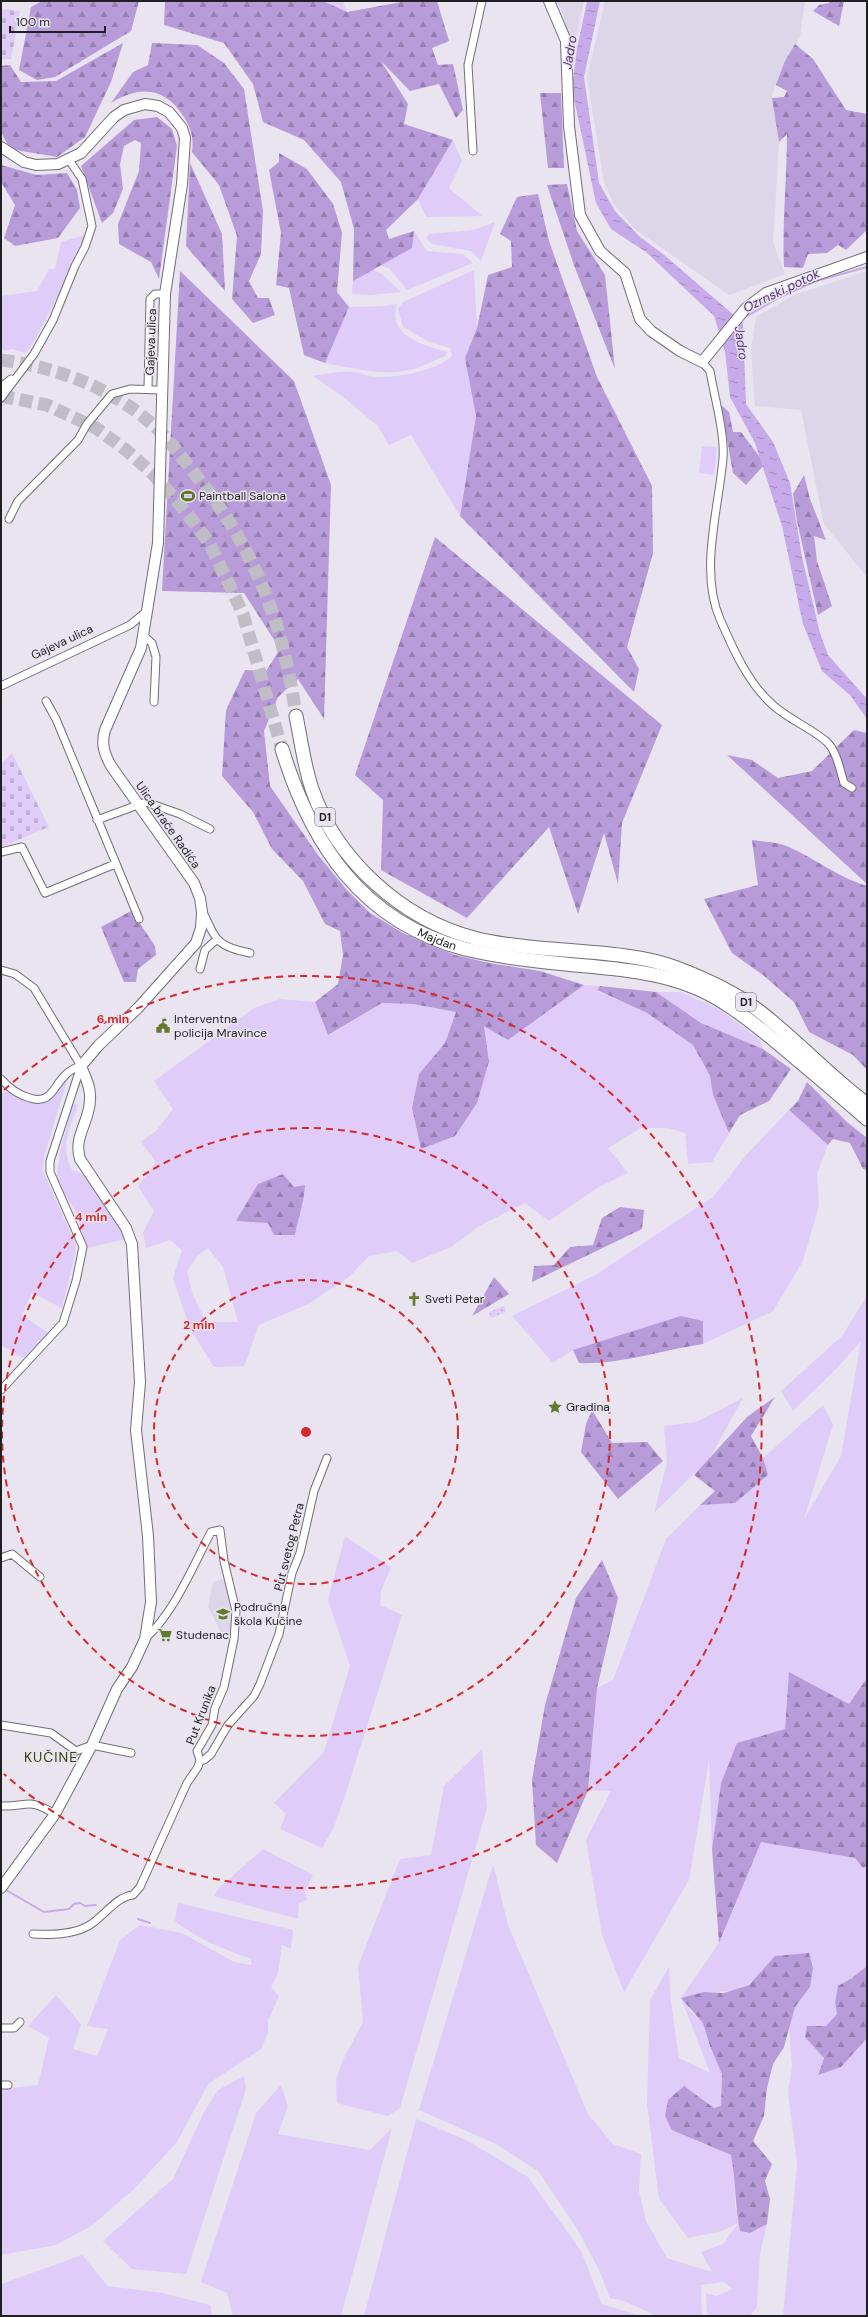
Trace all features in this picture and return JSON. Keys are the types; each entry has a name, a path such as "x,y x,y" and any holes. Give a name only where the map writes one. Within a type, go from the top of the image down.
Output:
{"highway":[{"name":"Majdan","path":"296,716 312,790 324,816 347,851 376,885 421,916 496,949"},
{"name":"Majdan","path":"282,749 304,810 319,839 338,866 363,894 385,911 431,937 463,948 496,949"},
{"name":"D1","path":"496,949 633,971 673,973 694,987 722,1002 803,1057 867,1104"},
{"name":"D1","path":"803,1057 867,1119"}],"main road":[{"path":"549,1 566,41 568,126 580,215 600,251 624,273 640,319 651,331 680,351 702,362 746,308 766,293 867,257"},
{"name":"Gajeva ulica","path":"1,147 24,162 48,165 69,160 81,153 94,141 114,117 134,106 145,104 158,106 169,112 177,120 185,138 182,184 165,294 158,543 147,611"},
{"name":"Ulica braće Radića","path":"81,1066 99,1045 130,1016 196,943 202,928 202,912 194,883 111,766 103,751 105,730 134,667 144,635 147,611"},
{"path":"1,1888 54,1814 92,1744 117,1689 132,1667 145,1639 151,1602 148,1536 136,1430 140,1382 135,1276 130,1237 80,1159 77,1141 87,1118 90,1100 90,1087 81,1066"}],"street":[{"path":"473,151 468,65 482,1"},
{"path":"1,398 17,374 34,354 53,320 75,266 85,247 92,226 82,179 69,160"},
{"path":"148,388 150,299 155,294 165,294"},
{"path":"702,362 710,371 723,456 712,529 711,555 713,591 719,618 753,683 774,706 827,742 834,751 844,783 852,788"},
{"path":"1,387 17,374"},
{"path":"9,519 18,501 78,440 87,424 112,394 130,389 148,388 162,390"},
{"name":"Gajeva ulica","path":"1,686 130,624 147,611"},
{"path":"144,635 152,643 156,657 154,702"},
{"path":"46,701 56,719 139,919"},
{"path":"97,820 146,802 157,805 210,829"},
{"path":"1,852 22,847 45,893 115,864"},
{"path":"202,912 216,940 227,947 250,953"},
{"path":"200,969 205,950 216,940"},
{"path":"1,970 15,974 34,988 81,1066 50,1161 50,1172 82,1247 76,1281 63,1323 1,1390"},
{"path":"1,1079 9,1088 24,1097 38,1101 46,1099 65,1073 81,1066"},
{"name":"Put svetog Petra","path":"200,1760 204,1760 211,1754 228,1725 254,1696 260,1684 279,1634 292,1573 300,1553 314,1492 327,1458"},
{"name":"Put Krunika","path":"33,1934 64,1934 87,1927 104,1915 123,1896 133,1895 140,1887 187,1783 198,1767 200,1760 197,1751 212,1725 215,1708 224,1687 234,1639 236,1611 224,1561 220,1530 211,1532 178,1594 152,1632 145,1639"},
{"path":"1,1558 12,1554 40,1576"},
{"path":"1,1725 51,1733 76,1750 92,1744 131,1753"},
{"path":"1,1806 16,1806 27,1802 38,1804 54,1814"},
{"path":"1,2028 14,2028 20,2022"}],"shaded area":[{"path":"556,1 584,1 573,53 561,8"},
{"path":"605,1 805,1 800,37 784,63 772,95 779,142 773,242 785,274 729,295 635,229 613,203 604,182 587,78"},
{"path":"867,271 867,577 824,524 801,410 755,406 751,349 756,317 794,295"},
{"name":"Područna škola Kučine","path":"225,1578 234,1608 231,1640 227,1639 220,1631 208,1606 213,1582"}],"green space":[{"path":"42,1 139,1 131,31 55,77 37,80 19,70 31,7"},
{"path":"165,1 323,1 347,12 407,1 437,1 449,41 432,48 438,65 453,64 463,110 456,118 439,84 410,91 381,61 408,104 404,124 453,140 418,199 386,230 389,239 414,231 412,248 353,281 354,229 341,182 304,140 263,122 253,84 224,43 164,25"},
{"path":"323,1 343,1 347,12"},
{"path":"829,1 844,1 839,26 813,11 819,5 829,3"},
{"path":"1,6 2,9 20,11 11,59 1,60"},
{"path":"123,43 111,82 85,137 57,157 10,149 1,132 1,66 10,65 21,82 56,81"},
{"path":"152,43 197,45 224,63 244,89 263,211 261,254 249,281 258,298 269,298 275,315 253,323 232,299 237,236 219,185 192,152 193,143 190,129 177,107 169,100 151,92 132,93 111,103 133,72 148,65"},
{"path":"795,44 813,59 846,110 867,114 867,230 846,250 838,245 827,253 808,254 803,268 784,267 787,134 779,142 772,98 784,97 787,91 776,85 784,63"},
{"path":"540,93 561,93 564,168 548,168"},
{"path":"157,117 172,129 177,146 159,279 151,262 119,244 118,224 139,171 141,143 135,140 124,146 120,164 123,189 113,213 102,223 81,166 134,120"},
{"path":"453,140 462,161 449,188 482,216 426,217 418,199"},
{"path":"279,153 307,169 333,204 342,233 337,292 349,307 325,363 304,355 289,288 276,285 281,233 269,170 279,162"},
{"path":"190,163 222,234 225,291 186,246"},
{"path":"1,165 37,175 67,173 77,190 80,208 58,238 15,246 4,238 15,205 1,182"},
{"path":"567,184 577,231 605,275 615,369 575,268 547,185"},
{"path":"538,194 549,241 597,377 652,486 653,553 627,647 639,669 634,692 460,516 476,416 465,358 477,328 488,275 512,267 511,241 500,234 517,197"},
{"path":"495,222 481,261 471,251 432,244 426,238 429,234 473,230"},
{"path":"414,231 427,251 463,254 473,263 407,290 390,269 381,265 412,248"},
{"path":"85,235 83,247 36,338 26,353 12,349 4,351 1,348 1,296 37,291 49,269 55,269 61,242"},
{"path":"373,269 383,275 401,292 370,295 352,294 353,281"},
{"path":"474,270 477,328 465,358 476,416 460,516 411,435 389,445 378,426 342,396 313,376 332,373 357,372 370,376 390,377 426,370 446,361 452,355 450,348 429,342 403,327 398,309 403,302"},
{"path":"180,271 294,381 331,485 324,719 298,679 278,697 264,731 270,786 318,855 346,889 370,913 403,933 455,955 489,963 540,971 584,985 508,1040 484,1026 489,1061 477,1103 455,1136 421,1149 412,1108 419,1074 445,1043 456,1012 413,1004 382,1003 328,1035 315,1002 338,984 343,955 340,931 325,924 303,881 272,849 253,812 222,776 226,710 245,670 266,671 280,649 244,593 162,591"},
{"path":"397,304 395,315 397,324 402,331 418,342 447,352 445,356 428,364 398,372 370,371 325,363 349,307"},
{"path":"721,405 729,412 733,432 741,432 765,464 746,485 733,473"},
{"path":"702,446 717,447 714,475 699,473"},
{"path":"804,475 810,499 826,540 814,536 817,561 832,606 818,615 797,521 793,494"},
{"path":"435,537 662,725 622,823 618,884 604,833 578,914 549,827 467,918 381,870 383,800 355,775"},
{"path":"854,730 867,733 867,884 727,755 752,760 778,778 812,771"},
{"path":"12,753 49,827 1,847 1,764"},
{"path":"752,840 785,845 857,883 867,886 867,1070 853,1055 809,1032 794,1002 763,975 732,953 704,899 758,885"},
{"path":"131,911 136,923 139,922 155,946 156,955 138,969 136,982 124,982 101,927"},
{"path":"584,985 600,986 597,991 647,1013 693,1045 710,1076 713,1095 729,1133 712,1162 688,1164 685,1133 668,1128 641,1128 608,1148 628,1173 597,1188 549,1221 525,1203 479,1226 451,1247 412,1263 397,1251 369,1256 348,1278 308,1304 259,1325 244,1366 214,1367 190,1329 173,1278 182,1250 170,1240 146,1248 143,1233 154,1211 138,1186 156,1162 141,1142 156,1131 173,1109 154,1081 254,1008 280,999 315,1002 329,1035 382,1003 413,1004 456,1012 445,1043 419,1074 412,1108 421,1148 489,1061 484,1025 547,1010","holes":["304,1203 300,1209 295,1235 275,1235 268,1223 237,1221","208,1248 223,1267 238,1322 206,1322 193,1295 187,1271 198,1255"]},
{"path":"600,986 656,992 701,1023 763,1049 791,1069 769,1101 740,1115 729,1133 713,1095 710,1076 693,1045 647,1013 597,990"},
{"path":"656,992 680,992 719,1009 760,1040 763,1049 701,1023"},
{"path":"63,1080 67,1081 44,1157 43,1171 75,1243 76,1251 62,1308 32,1293 22,1315 48,1333 23,1358 1,1345 1,1095 7,1091 26,1102 44,1103"},
{"path":"807,1082 847,1122 867,1138 867,1170 863,1169 850,1143 833,1139 828,1145 789,1110 798,1101"},
{"path":"73,1103 78,1105 67,1137 66,1153 68,1161 72,1170 89,1180 105,1198 126,1239 87,1248 75,1210 63,1192 57,1175 60,1152"},
{"path":"789,1110 828,1145 817,1173 819,1205 803,1261 773,1311 703,1344 703,1321 573,1350 553,1363 512,1316 597,1274 713,1197 747,1154"},
{"path":"283,1174 294,1187 305,1185 295,1235 274,1235 268,1223 236,1221 258,1184"},
{"path":"620,1207 644,1210 642,1229 532,1282 534,1266 554,1265 570,1247 593,1245 602,1218"},
{"path":"494,1277 509,1294 472,1316"},
{"path":"867,1296 867,1678 849,1704 789,1672 785,1729 737,1743 721,1783 712,1849 709,1760 689,1880 624,1992 602,1935 586,1840 611,1791 588,1790 597,1688 613,1680 666,1539 700,1505 735,1503 767,1476 763,1458 823,1405 833,1425 804,1519 841,1456 861,1341 837,1368 793,1411 781,1391 842,1336"},
{"path":"504,1306 506,1312 491,1318 489,1312"},
{"path":"681,1316 703,1321 703,1344 610,1362 594,1363 579,1363 573,1350"},
{"path":"775,1397 751,1436 763,1458 768,1475 735,1503 700,1505 715,1491 694,1475 747,1417"},
{"path":"743,1398 709,1459 654,1513 667,1463 664,1426 696,1422"},
{"path":"592,1410 612,1443 647,1442 663,1461 618,1499 581,1452 586,1424"},
{"path":"345,1536 391,1567 381,1591 380,1605 402,1615 345,1796 334,1827 322,1848 280,1829 286,1814 274,1803 324,1752 350,1666 328,1600"},
{"path":"602,1560 618,1598 597,1688 588,1790 557,1863 536,1845 532,1780 545,1705 576,1598"},
{"path":"789,1672 849,1704 867,1678 867,1866 863,1868 855,1858 761,1842 719,1943 712,1849 721,1783 737,1743 785,1729"},
{"path":"482,1749 487,1808 400,2108 388,2116 337,2103 336,2079 343,2060 363,2022 358,1966 400,1859 431,1855 444,1786"},
{"path":"761,1841 855,1858 863,1868 867,1866 867,1966 852,1978 838,1986 835,2002 837,2014 826,2026 807,2026 805,2037 824,2058 818,2075 867,2038 867,2316 783,2316 797,2164 788,2092 792,2067 789,2027 795,2007 810,1987 775,1956 760,1974 745,1986 728,1991 704,1992 687,2008 703,2023 710,2046 722,2074 721,2106 714,2108 684,2087 696,2141 731,2155 736,2180 735,2207 750,2233 767,2224 760,2254 757,2307 750,2316 707,2316 706,2293 716,2296 733,2289 724,2282 701,2285 702,2316 655,2315 624,2301 610,2298 599,2270 576,2227 538,2171 496,2144 419,2110 493,1864 508,1925 588,2114 613,2144 641,2154 639,2191 646,2221 667,2258 712,2272 701,2252 723,2244 738,2223 722,2231 688,2238 659,2199 647,2103 650,2000 669,1967 671,2002 679,2058 710,2073 681,1998 719,1943"},
{"path":"263,1849 313,1875 305,1891 307,1900 299,1903 298,1919 214,1896 220,1887"},
{"path":"178,1903 293,1930 291,1949 282,1945 278,1973 271,1987 279,1996 268,2020 268,2033 261,2049 208,2084 177,2142 133,2190 91,2226 56,2245 1,2255 1,2089 38,2085 49,2038 28,2026 56,1995 81,2024 73,2049 97,2056 108,2029 87,2026 120,1940 140,1925 182,1933 234,1962 251,1965 252,1959 212,1943 175,1921"},
{"path":"809,1953 813,1968 810,1987 795,2007 784,2047 773,2064 767,2088 764,2116 753,2141 772,2164 765,2181 770,2199 767,2224 750,2233 740,2231 731,2155 672,2130 665,2116 668,2100 684,2086 714,2108 721,2106 722,2074 710,2046 703,2023 681,1998 704,1992 724,1993 749,1985 775,1956"},
{"path":"867,1966 867,2038 841,2067 818,2075 824,2058 805,2037 807,2026 826,2026 837,2014 835,2002 838,1986 852,1978"},
{"path":"244,2076 246,2089 186,2274 132,2269 103,2241 173,2179 204,2112 218,2090"},
{"path":"281,2085 288,2106 278,2134 370,2150 392,2128 341,2316 233,2316 227,2293 201,2282 256,2113"},
{"path":"416,2119 468,2141 528,2177 581,2251 602,2304 640,2316 364,2316"},
{"path":"82,2255 108,2286 162,2293 210,2305 212,2316 1,2316 1,2284"}],"water":[{"name":"Jadro","path":"587,1 600,1 584,77 599,183 615,211 640,237 663,254 743,323 746,404 773,442 790,483 802,557 820,633 828,655 867,699 867,719 850,695 822,671 803,624 782,526 755,443 730,397 725,352 714,316 646,252 611,229 596,203 572,89 577,49"}],"waterway":[{"name":"Ozrnski potok","path":"742,319 780,297 816,281 867,267"},
{"path":"6,1890 44,1912 69,1909 74,1904 80,1903 85,1906 96,1905"},
{"path":"138,1919 150,1923"}],"tunnel":[{"path":"1,360 42,368 100,389 136,411 164,435 175,448 216,502 250,559 274,618 283,649 296,716"},
{"path":"1,396 47,405 96,428 126,450 152,473 181,506 209,542 243,614 282,749"}],"place":[{"name":"Paintball Salona","path":"188,496"},
{"name":"Interventna policija Mravince","path":"163,1026"},
{"name":"Sveti Petar","path":"414,1299"},
{"name":"Gradina","path":"555,1407"},
{"name":"Područna škola Kučine","path":"223,1614"},
{"name":"Studenac","path":"165,1635"}],"district":[{"name":"KUČINE","path":"51,1757"}]}
